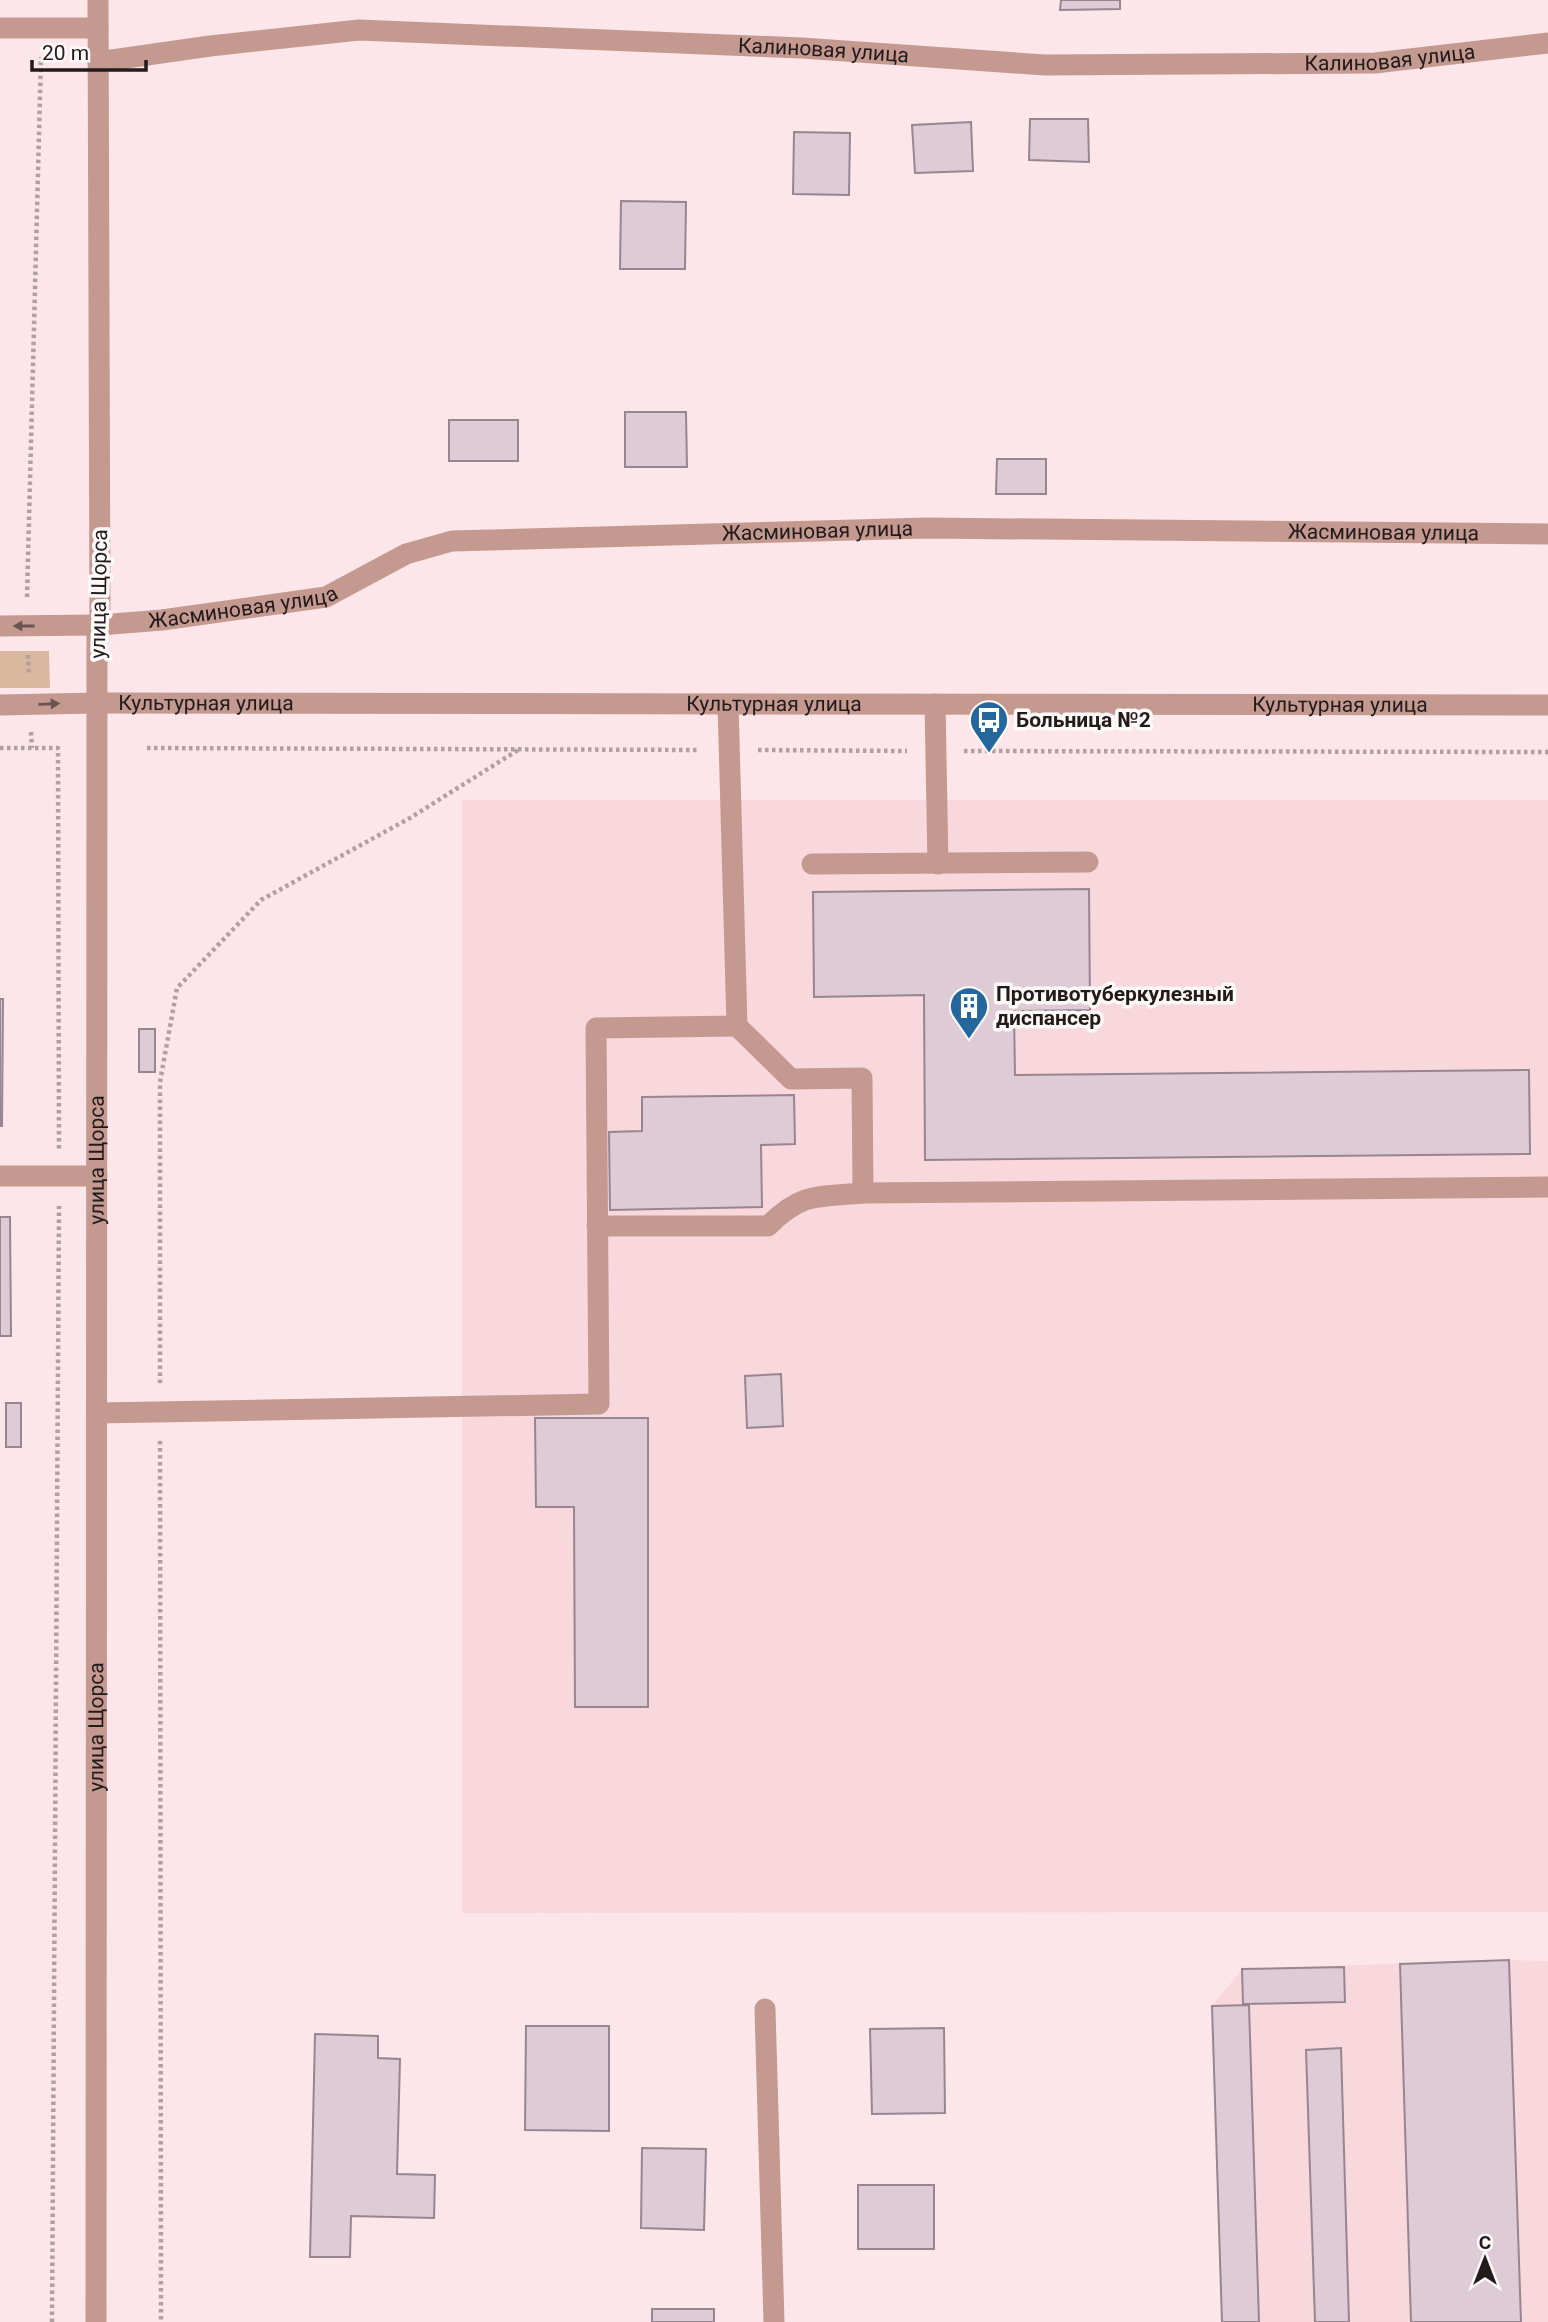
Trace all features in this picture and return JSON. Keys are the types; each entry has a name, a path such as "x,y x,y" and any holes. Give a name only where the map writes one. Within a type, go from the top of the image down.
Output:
{"street":[{"name":"улица Щорса","path":"96,2322 98,0"},
{"path":"0,28 98,28"},
{"name":"Калиновая улица","path":"98,62 210,46 359,30 802,48 1045,65 1374,63 1548,43"},
{"name":"Жасминовая улица","path":"99,625 162,620 326,597 405,554 452,541 927,528 1548,534"},
{"path":"0,626 99,625"},
{"path":"728,704 737,1026 791,1079 862,1079 863,1193"},
{"path":"935,704 938,864"},
{"name":"Культурная улица","path":"0,705 1548,705"},
{"path":"812,864 1088,862"},
{"path":"97,1413 599,1404 596,1028 737,1026"},
{"path":"0,1176 97,1176"},
{"path":"597,1226 768,1226 783,1211 805,1198 863,1193 1548,1187"},
{"path":"765,2009 774,2322"}],"path":[{"path":"27,603 41,28"},
{"path":"0,748 58,748 60,1176 52,2322"},
{"path":"148,748 1548,752"},
{"path":"161,2322 160,1082 177,989 261,900 410,818 518,750"}],"shaded area":[{"path":"0,651 49,651 50,688 0,688"},
{"path":"462,800 1548,800 1548,1912 462,1913"},
{"path":"1548,1961 1548,2322 1222,2322 1212,2006 1242,1969"}],"building":[{"path":"1061,0 1120,0 1120,9 1060,10"},
{"path":"1030,119 1088,119 1089,162 1029,160"},
{"path":"971,122 973,171 915,173 912,125"},
{"path":"794,132 850,133 849,195 793,194"},
{"path":"621,201 686,202 685,269 620,269"},
{"path":"625,412 686,412 687,467 625,467"},
{"path":"449,420 518,420 518,461 449,461"},
{"path":"997,459 1046,459 1046,494 996,494"},
{"name":"Противотуберкулезный диспансер","path":"1089,889 1090,1010 1014,1011 1015,1075 1529,1070 1530,1154 925,1160 924,995 814,997 813,892"},
{"path":"0,999 3,999 2,1126 0,1126"},
{"path":"139,1029 155,1029 155,1072 139,1072"},
{"path":"794,1095 795,1144 761,1145 762,1207 610,1210 609,1132 642,1131 642,1097"},
{"path":"0,1217 10,1217 11,1336 0,1336"},
{"path":"781,1374 783,1426 747,1428 745,1376"},
{"path":"6,1403 21,1403 21,1447 6,1447"},
{"path":"535,1418 648,1418 648,1707 575,1707 574,1507 536,1507"},
{"path":"1509,1960 1521,2322 1411,2322 1400,1964"},
{"path":"1344,1967 1345,2002 1243,2004 1242,1969"},
{"path":"1249,2005 1259,2322 1222,2322 1212,2006"},
{"path":"526,2026 609,2026 609,2131 525,2130"},
{"path":"944,2028 945,2113 872,2114 870,2029"},
{"path":"315,2034 378,2036 378,2058 400,2059 397,2174 435,2175 434,2218 351,2216 350,2257 310,2257"},
{"path":"1341,2048 1349,2322 1315,2322 1306,2050"},
{"path":"642,2148 706,2149 704,2230 641,2228"},
{"path":"858,2185 934,2185 934,2249 858,2249"},
{"path":"652,2309 714,2309 714,2322 652,2322"}],"place":[{"name":"Больница №2","path":"989,754"},
{"name":"Противотуберкулезный диспансер","path":"969,1040"}]}
